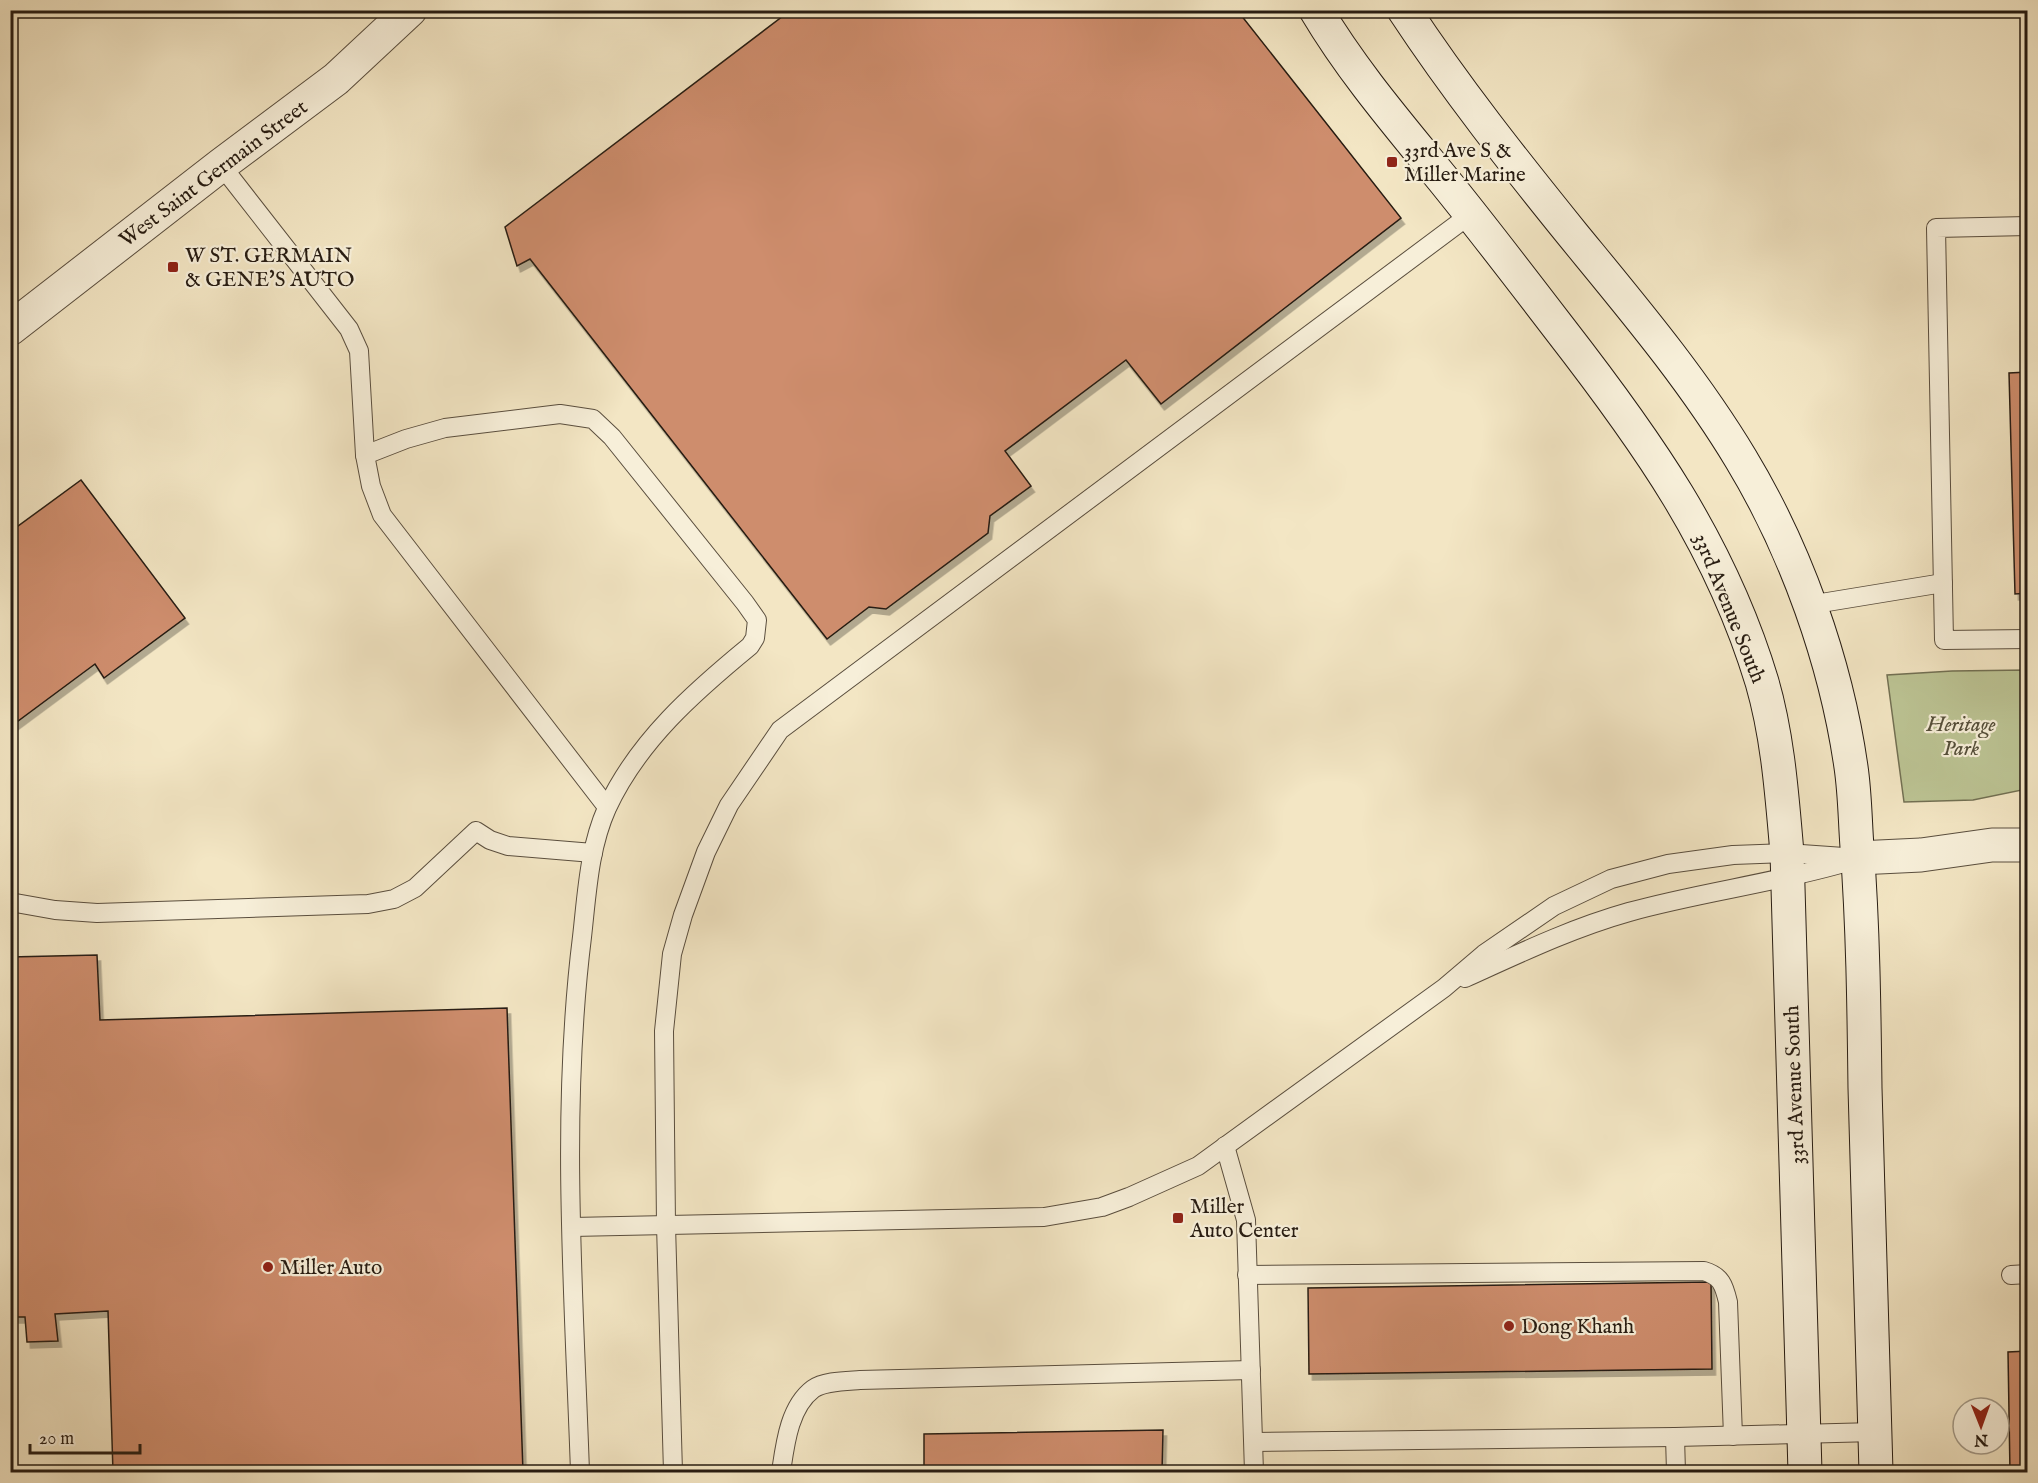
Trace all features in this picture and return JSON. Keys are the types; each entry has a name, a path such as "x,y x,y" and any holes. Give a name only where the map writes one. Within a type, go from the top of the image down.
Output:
{"main road":[{"name":"West Saint Germain Street","path":"10,329 336,79 410,10"},
{"name":"33rd Avenue South","path":"1316,10 1363,80 1471,214 1636,430 1669,478 1711,552 1748,640 1762,684 1779,767 1788,865 1805,1473"},
{"path":"1405,11 1438,61 1532,185 1685,375 1741,459 1782,538 1809,605 1838,700 1852,772 1858,858 1876,1473"},
{"path":"1858,858 1921,855 1992,845 2028,845"}],"lane":[{"path":"221,165 349,329 359,351 365,455 371,486 382,515 607,807"},
{"path":"673,1473 666,1226 664,1032 672,954 683,915 710,843 729,805 780,730 1471,214"},
{"path":"2028,226 1936,228 1944,640 2028,639"},
{"path":"365,455 406,439 446,428 560,414 593,420 612,437 757,620 755,638 750,646 685,701 653,736 629,769 607,807 595,840 579,962 571,1095 572,1227 580,1473"},
{"path":"1809,605 1943,583"},
{"path":"10,902 55,910 97,913 368,904 394,899 415,888 476,831 490,840 508,846 593,853"},
{"path":"572,1227 1044,1217 1102,1207 1130,1197 1198,1166 1444,988 1485,954 1554,906 1611,879 1678,863 1733,855 1788,865 1858,858"},
{"path":"1444,988 1546,941 1630,912 1788,865 1858,858"},
{"path":"1225,1146 1246,1220 1254,1473"},
{"path":"1247,1275 1704,1271 1720,1278 1728,1302 1733,1436"},
{"path":"781,1473 788,1431 799,1405 813,1388 827,1384 860,1380 1251,1370"},
{"path":"1254,1442 1875,1432"},
{"path":"1675,1437 1676,1473"}],"green space":[{"name":"Heritage Park","path":"2027,670 2027,789 1973,800 1904,802 1887,675"}],"building":[{"path":"791,10 1237,10 1401,218 1161,404 1126,360 1005,451 1031,486 990,516 988,533 886,609 869,607 827,639 530,259 517,266 505,227"},
{"path":"2028,372 2028,593 2015,594 2009,373"},
{"path":"81,480 185,618 104,678 95,664 10,727 10,532"},
{"path":"97,955 100,1020 507,1008 523,1472 113,1472 108,1311 55,1314 58,1341 27,1342 25,1317 10,1317 10,957"},
{"path":"1711,1282 1712,1369 1309,1374 1308,1288"},
{"path":"2028,1351 2028,1472 2010,1472 2011,1396 2009,1396 2008,1352"},
{"path":"1163,1430 1162,1472 924,1472 924,1434"}],"place":[{"name":"33rd Ave S & Miller Marine","path":"1392,162"},
{"name":"W ST. GERMAIN & GENE'S AUTO","path":"173,267"},
{"name":"Miller Auto Center","path":"1178,1218"},
{"name":"Miller Auto","path":"268,1267"},
{"name":"Dong Khanh","path":"1509,1326"}]}
